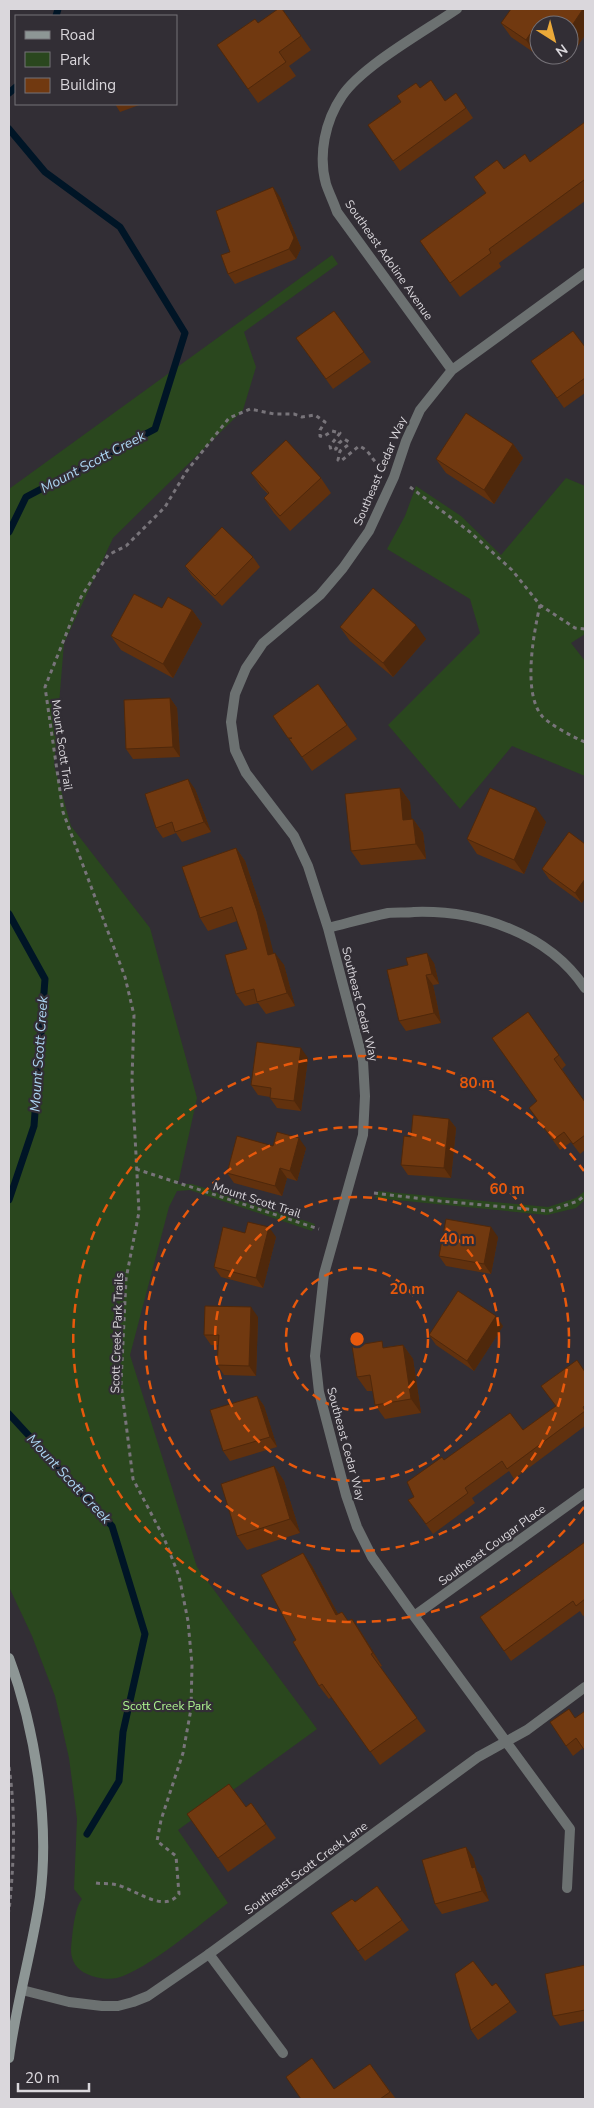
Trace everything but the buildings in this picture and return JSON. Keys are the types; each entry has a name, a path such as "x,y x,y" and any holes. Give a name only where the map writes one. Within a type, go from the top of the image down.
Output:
{"main road":[{"path":"9,1658 20,1689 32,1734 41,1805 43,1856 40,1895 9,2058"}],"street":[{"name":"Southeast Adoline Avenue","path":"452,370 338,212 326,183 322,155 328,123 342,96 348,89 381,60 457,9"},
{"name":"Southeast Cedar Way","path":"567,1888 570,1828 372,1557 357,1527 346,1496 319,1392 315,1356 324,1274 363,1135 365,1096 363,1061 328,928 308,866 294,836 246,773 234,750 231,722 235,694 246,668 263,643 320,595 369,531 394,477 406,441 420,410 452,370 585,273"},
{"path":"328,928 389,913 436,912 477,917 518,931 554,956 585,988"},
{"name":"Southeast Cougar Place","path":"414,1616 585,1493"},
{"name":"Southeast Scott Creek Lane","path":"22,1990 84,2005 118,2006 148,1996 210,1954 478,1757 527,1730 585,1687"},
{"path":"210,1954 283,2053"}],"path":[{"name":"Mount Scott Trail","path":"134,1015 125,977 63,812 45,687 81,597 108,555 126,546 165,506 186,472 229,418 250,409 274,414 315,415 324,422 320,430 320,436 332,432 340,434 330,446 331,450 336,449 339,443 344,440 349,442 340,451 338,460 341,462 359,446 365,448 373,462 381,467"},
{"path":"410,487 470,532 512,570 540,605 575,628 585,628"},
{"path":"540,605 536,626 531,683 534,702 542,716 574,738 585,742"},
{"name":"Scott Creek Park Trails","path":"96,1883 116,1885 161,1902 175,1899 179,1894 176,1856 157,1842 161,1820 183,1753 191,1709 192,1665 188,1621 179,1576 164,1538 133,1478 121,1384 126,1279 139,1212 132,1079 134,1015"},
{"name":"Mount Scott Trail","path":"136,1169 320,1229"},
{"path":"374,1193 440,1202 549,1211 578,1201 585,1195"},
{"path":"9,1767 13,1832 12,1884 9,1911"}],"green space":[{"name":"Scott Creek Park","path":"332,255 338,264 244,332 256,367 243,410 113,538 64,643 54,765 71,826 150,928 197,1098 178,1184 192,1184 315,1224 312,1231 190,1190 177,1191 169,1207 130,1355 197,1567 317,1729 178,1830 228,1903 174,1945 144,1965 117,1978 102,1978 80,1970 72,1958 74,1923 79,1903 82,1899 74,1889 77,1819 69,1758 55,1696 32,1636 9,1587 9,489"},
{"path":"566,478 585,486 585,634 571,643 585,661 585,776 512,746 460,809 388,725 480,633 470,599 387,549 405,516 416,486 461,516 501,555"},
{"path":"378,1191 548,1207 576,1198 585,1191 585,1200 576,1208 547,1215 375,1198"}],"waterway":[{"name":"Mount Scott Creek","path":"56,15 58,9"},
{"name":"Mount Scott Creek","path":"9,93 15,88"},
{"name":"Mount Scott Creek","path":"9,129 45,172 120,227 185,333 155,429 26,497 9,532"},
{"name":"Mount Scott Creek","path":"9,914 45,979 34,1126 9,1200"},
{"name":"Mount Scott Creek","path":"9,1414 112,1526 145,1634 123,1732 119,1781 87,1834"}]}
